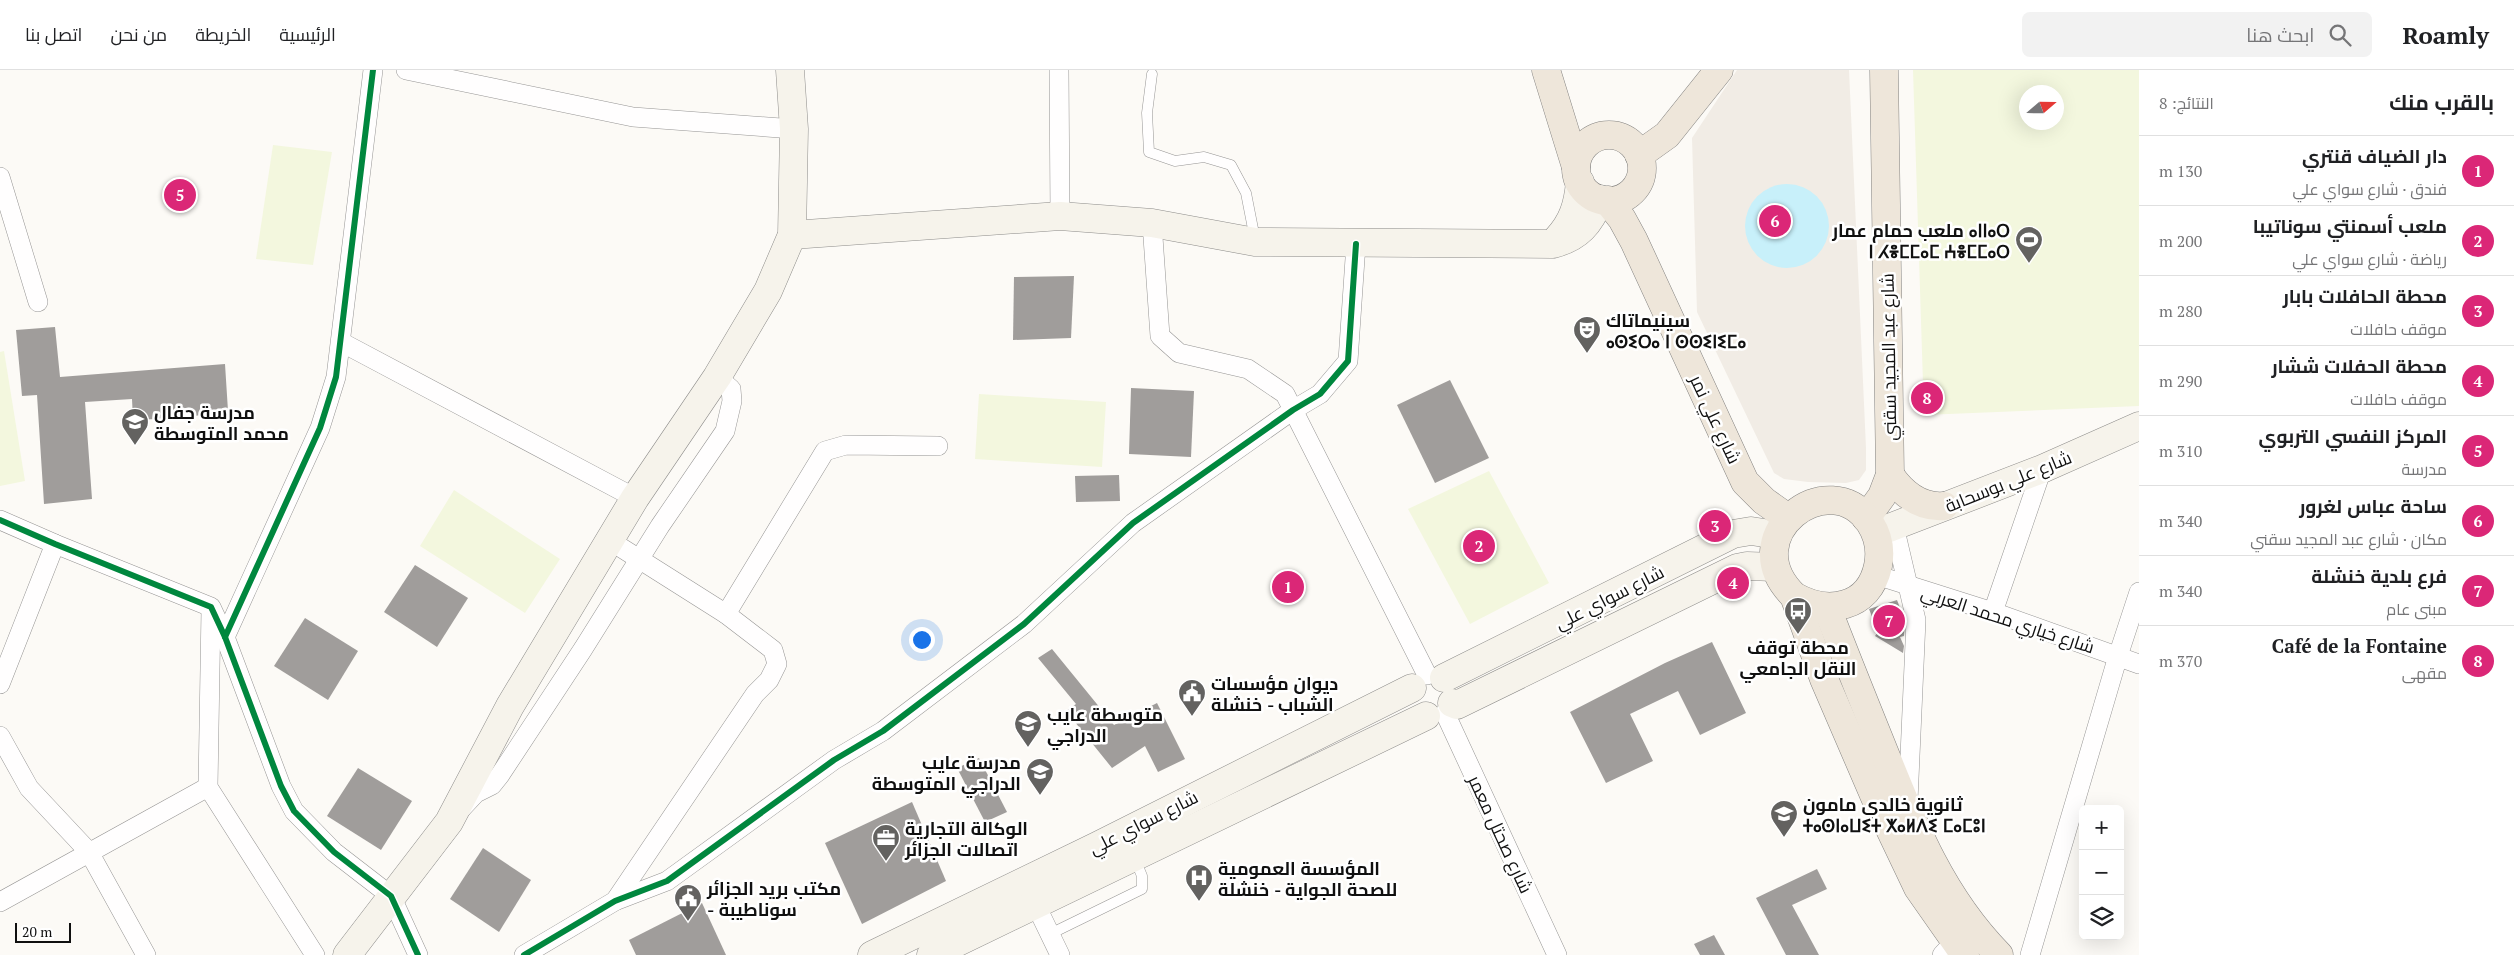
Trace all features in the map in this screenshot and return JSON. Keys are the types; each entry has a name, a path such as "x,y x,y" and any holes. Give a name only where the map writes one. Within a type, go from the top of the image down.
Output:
{"main road":[{"path":"347,955 449,822 510,706 635,498 717,377 768,291 792,235 794,128 790,70"},
{"name":"شارع علي نمر","path":"1546,70 1591,187 1622,219 1634,241 1745,482 1764,501 1783,526"},
{"path":"1562,70 1574,107 1588,128 1598,137"},
{"path":"1639,155 1667,135 1719,70"},
{"name":"شارع عبد المجيد سقني","path":"1879,526 1882,496 1890,475 1884,70"},
{"path":"1618,136 1634,146 1642,164 1638,183 1625,196 1591,187 1583,149 1598,137 1618,136"},
{"path":"792,235 1060,216 1152,223 1255,242 1553,244 1570,226 1578,199 1591,187"},
{"name":"شارع علي بوسحابة","path":"1879,526 1944,506 2042,468 2139,426"},
{"path":"1890,475 1897,486 1919,502 1932,507 1944,506"},
{"path":"1818,502 1835,502 1852,507 1879,526 1880,554 1876,575 1868,588 1856,599 1842,606 1827,608 1810,605 1794,596 1786,588 1775,567 1774,556 1783,526 1802,507 1818,502"},
{"name":"شارع سواي علي","path":"872,955 1030,892 1134,857 1221,817 1434,696 1733,534 1783,526"},
{"name":"شارع سواي علي","path":"931,955 1030,892 1097,846 1434,696 1457,705 1737,568 1746,566 1775,567"},
{"path":"1794,596 1824,680 1877,802 1918,888 1959,945 1999,955"},
{"path":"1827,608 1907,810 1932,863 1959,945"}],"street":[{"path":"225,637 320,428 336,377 373,70"},
{"path":"406,70 633,117 794,128"},
{"path":"1059,70 1060,216"},
{"path":"0,177 38,302"},
{"name":"شارع صحتل معمر","path":"1152,223 1160,336 1179,353 1248,369 1285,394 1434,696 1556,955"},
{"path":"524,955 615,901 667,881 834,760 883,731 1024,624 1133,523 1293,410 1320,394 1348,361 1356,244"},
{"path":"341,342 635,498"},
{"path":"449,822 476,793 492,785 500,776 639,559 725,430 732,401 732,389 717,377"},
{"path":"726,614 824,451 846,445 938,446"},
{"path":"1993,612 2042,468"},
{"path":"0,520 211,607 225,637 281,786 294,811 334,852 391,896 418,955"},
{"path":"1879,526 1909,587 1916,620 1907,810"},
{"path":"610,540 726,614 773,650 777,664 769,680 755,694 615,901"},
{"path":"0,684 55,544"},
{"name":"شارع خياري محمد العربي","path":"1876,575 1993,612 2139,664"},
{"path":"2030,955 2118,656 2139,592"},
{"path":"211,607 208,787 315,955"},
{"path":"0,736 29,788 89,852 146,955"},
{"path":"0,902 208,787"},
{"path":"1030,892 1060,955"}],"lane":[{"path":"1152,74 1147,113 1149,152 1175,161 1204,157 1231,164 1246,193 1255,242"},
{"path":"1050,934 1142,889 1142,876 1134,857"}],"green space":[{"name":"ملعب حمام عمار ⴰⵏⵏⴰⵔ ⵏ ⵃⴻⵎⵎⴰⵎ ⵄⴻⵎⵎⴰⵔ","path":"1913,70 2139,70 2139,406 1924,415"},
{"path":"273,145 332,152 313,265 256,259"},
{"path":"4,351 25,481 0,486 0,352"},
{"path":"979,394 1106,402 1102,467 975,459"},
{"path":"1489,471 1549,583 1470,624 1408,509"},
{"path":"454,490 560,559 525,613 420,546"}],"shaded area":[{"path":"1737,70 1849,70 1866,448 1866,470 1859,480 1846,483 1808,482 1784,479 1774,473 1697,312 1692,138"}],"water":[{"path":"1787,184 1803,187 1817,196 1826,210 1829,226 1826,242 1817,256 1803,265 1787,268 1771,265 1757,256 1748,242 1745,226 1748,210 1757,196 1771,187"}],"building":[{"path":"1074,276 1071,338 1013,340 1014,277"},
{"path":"55,327 60,377 225,364 228,411 181,418 133,420 132,399 85,402 92,499 44,504 37,395 22,396 16,330"},
{"path":"1450,380 1489,458 1435,483 1397,405"},
{"path":"1131,388 1194,391 1191,457 1129,454"},
{"path":"1119,475 1120,501 1076,502 1075,476"},
{"path":"415,565 468,598 437,647 384,612"},
{"path":"1897,600 1905,621 1904,636 1900,637 1904,646 1903,653 1875,636 1878,632 1869,609"},
{"path":"305,618 358,651 328,700 274,666"},
{"path":"1712,642 1746,713 1700,735 1678,691 1630,714 1653,761 1606,783 1570,712 1665,663"},
{"path":"1052,649 1114,725 1157,703 1185,759 1158,772 1145,746 1112,768 1066,711 1076,704 1038,658"},
{"path":"979,758 1007,812 985,822 957,768"},
{"path":"358,768 412,801 381,850 327,816"},
{"name":"الوكالة التجارية اتصالات الجزائر","path":"912,802 946,881 862,924 825,843"},
{"path":"483,848 531,880 499,932 450,899"},
{"path":"1817,869 1827,889 1792,905 1819,955 1786,955 1756,898"},
{"name":"مكتب بريد الجزائر - سوناطيبة","path":"702,903 726,955 636,955 629,940"},
{"path":"1714,935 1725,955 1700,955 1694,944"}],"cycle path":[{"path":"225,637 320,428 336,377 373,70"},
{"path":"524,955 615,901 667,881 834,760 883,731 1024,624 1133,523 1293,410 1320,394 1348,361 1356,244"},
{"path":"0,520 211,607 225,637 281,786 294,811 334,852 391,896 418,955"}],"place":[{"name":"المركز النفسي التربوي","path":"180,195"},
{"name":"ساحة عباس لغرور","path":"1775,221"},
{"name":"ملعب حمام عمار ⴰⵏⵏⴰⵔ ⵏ ⵃⴻⵎⵎⴰⵎ ⵄⴻⵎⵎⴰⵔ","path":"2029,264"},
{"name":"سينيماتاك ⴰⵙⵉⵔⴰ ⵏ ⵙⵙⵉⵏⵉⵎⴰ","path":"1587,354"},
{"name":"Café de la Fontaine","path":"1927,398"},
{"name":"مدرسة جفال محمد المتوسطة","path":"135,446"},
{"name":"محطة الحافلات بابار","path":"1715,526"},
{"name":"ملعب أسمنتي سوناتيبا","path":"1479,546"},
{"name":"محطة الحفلات ششار","path":"1733,583"},
{"name":"دار الضياف قنتري","path":"1288,587"},
{"name":"فرع بلدية خنشلة","path":"1889,621"},
{"name":"محطة توقف النقل الجامعي","path":"1798,635"},
{"name":"ديوان مؤسسات الشباب - خنشلة","path":"1192,717"},
{"name":"متوسطة عايب الدراجي","path":"1028,748"},
{"name":"مدرسة عايب الدراجي المتوسطة","path":"1040,796"},
{"name":"ثانوية خالدي مامون ⵜⴰⵙⵏⴰⵡⵉⵜ ⵅⴰⵍⴷⵉ ⵎⴰⵎⵓⵏ","path":"1784,838"},
{"name":"الوكالة التجارية اتصالات الجزائر","path":"886,862"},
{"name":"المؤسسة العمومية للصحة الجواية - خنشلة","path":"1199,902"},
{"name":"مكتب بريد الجزائر - سوناطيبة","path":"688,922"}]}
